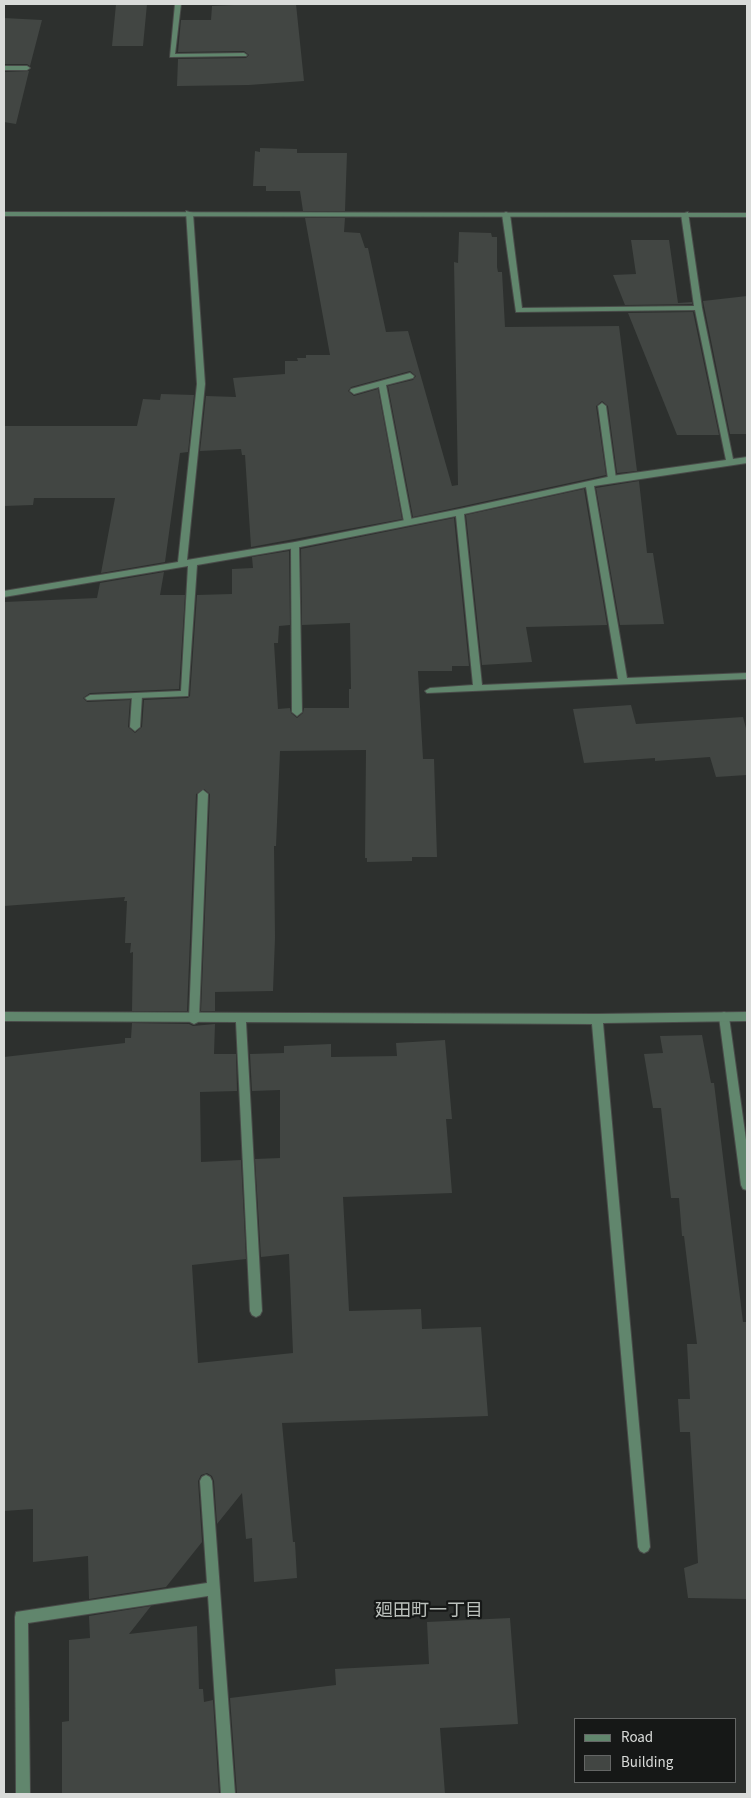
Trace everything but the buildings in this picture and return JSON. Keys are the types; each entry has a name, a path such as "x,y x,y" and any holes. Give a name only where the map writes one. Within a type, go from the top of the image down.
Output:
{"street":[{"path":"178,4 172,56 244,55"},
{"path":"4,68 28,68"},
{"path":"182,563 201,384 189,213"},
{"path":"4,214 747,215"},
{"path":"506,214 519,310 698,308"},
{"path":"685,214 698,308 730,462"},
{"path":"354,391 410,376"},
{"path":"382,384 408,522"},
{"path":"602,406 612,479"},
{"path":"4,594 295,544 460,512 612,479 747,460"},
{"path":"590,484 623,682"},
{"path":"460,512 478,688"},
{"path":"295,544 297,712"},
{"path":"90,698 185,694 193,561"},
{"path":"430,691 747,676"},
{"path":"136,727 138,696"},
{"path":"194,1018 203,794"},
{"path":"4,1017 597,1019 747,1016"},
{"path":"724,1017 747,1185"},
{"path":"241,1018 256,1311"},
{"path":"597,1019 644,1547"},
{"path":"206,1482 212,1589 228,1794"},
{"path":"23,1794 21,1617 212,1589"}],"district":[{"name":"廻田町一丁目","path":"429,1612"}]}
